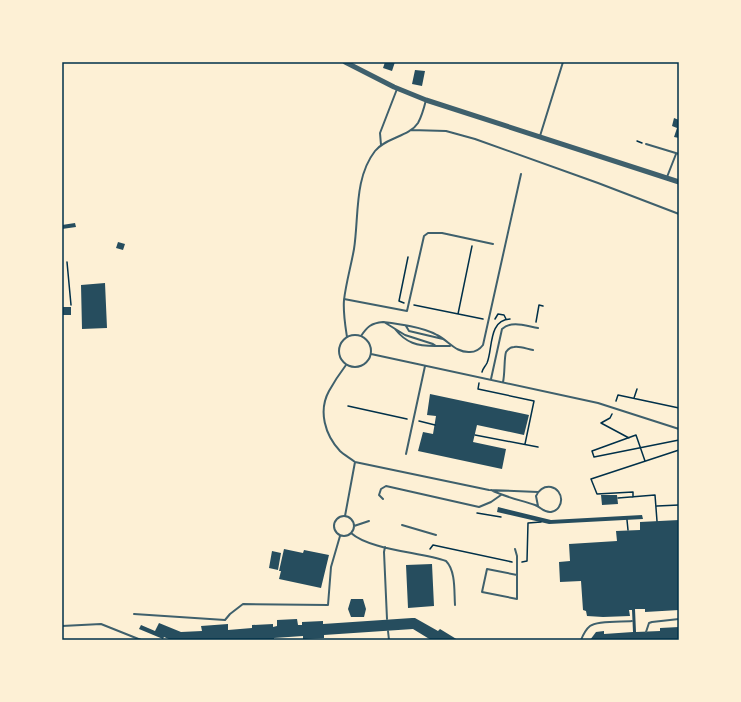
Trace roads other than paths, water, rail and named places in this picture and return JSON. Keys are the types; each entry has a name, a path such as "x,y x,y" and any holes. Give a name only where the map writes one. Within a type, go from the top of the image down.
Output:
{"street":[{"path":"346,62 426,100 679,182"}],"lane":[{"path":"540,137 563,62"},
{"path":"381,145 380,133 398,88"},
{"path":"347,336 344,319 344,299 354,249 360,186 364,170 369,159 381,145 411,130 417,124 426,100"},
{"path":"411,130 446,131 475,139 679,214"},
{"path":"646,144 678,154 667,178"},
{"path":"360,336 368,325 375,322 382,322 406,326 438,335 451,346 460,350 470,352 478,350 484,345 521,174"},
{"path":"344,299 407,311 424,236 428,233 434,232 493,244"},
{"path":"382,322 405,335 436,346"},
{"path":"491,379 502,329 509,324 538,328"},
{"path":"406,326 409,331 444,340"},
{"path":"393,327 402,338 408,342 426,346 451,346"},
{"path":"347,336 360,336 368,341 371,354 370,358 364,365 355,367 346,365 342,361 339,353 340,343 347,336"},
{"path":"503,382 506,353 508,349 517,347 533,350"},
{"path":"371,354 598,402 679,429"},
{"path":"346,365 328,392 324,405 324,419 328,435 340,451 355,462 489,490 538,492 546,487 550,487 558,491 561,498 559,507 553,512 545,512 538,506 489,490"},
{"path":"406,454 425,366"},
{"path":"345,516 355,462"},
{"path":"383,499 379,494 381,488 386,486 479,506 491,502 501,495"},
{"path":"538,492 536,500 538,506"},
{"path":"345,516 351,519 354,526 351,533 346,536 340,536 335,532 333,525 336,519 345,516"},
{"path":"354,526 369,521"},
{"path":"402,525 436,535"},
{"path":"351,533 357,538 384,547 446,561 452,572 455,605"},
{"path":"134,614 225,620 243,604 328,605 331,567 340,536"},
{"path":"384,547 388,619"},
{"path":"515,549 517,556 517,562 517,575 517,599 482,592 488,569 517,575"},
{"path":"646,632 649,623 679,619"},
{"path":"581,640 586,631 597,623 632,621"},
{"path":"62,626 101,624 141,640"},
{"path":"388,631 389,640"}]}
